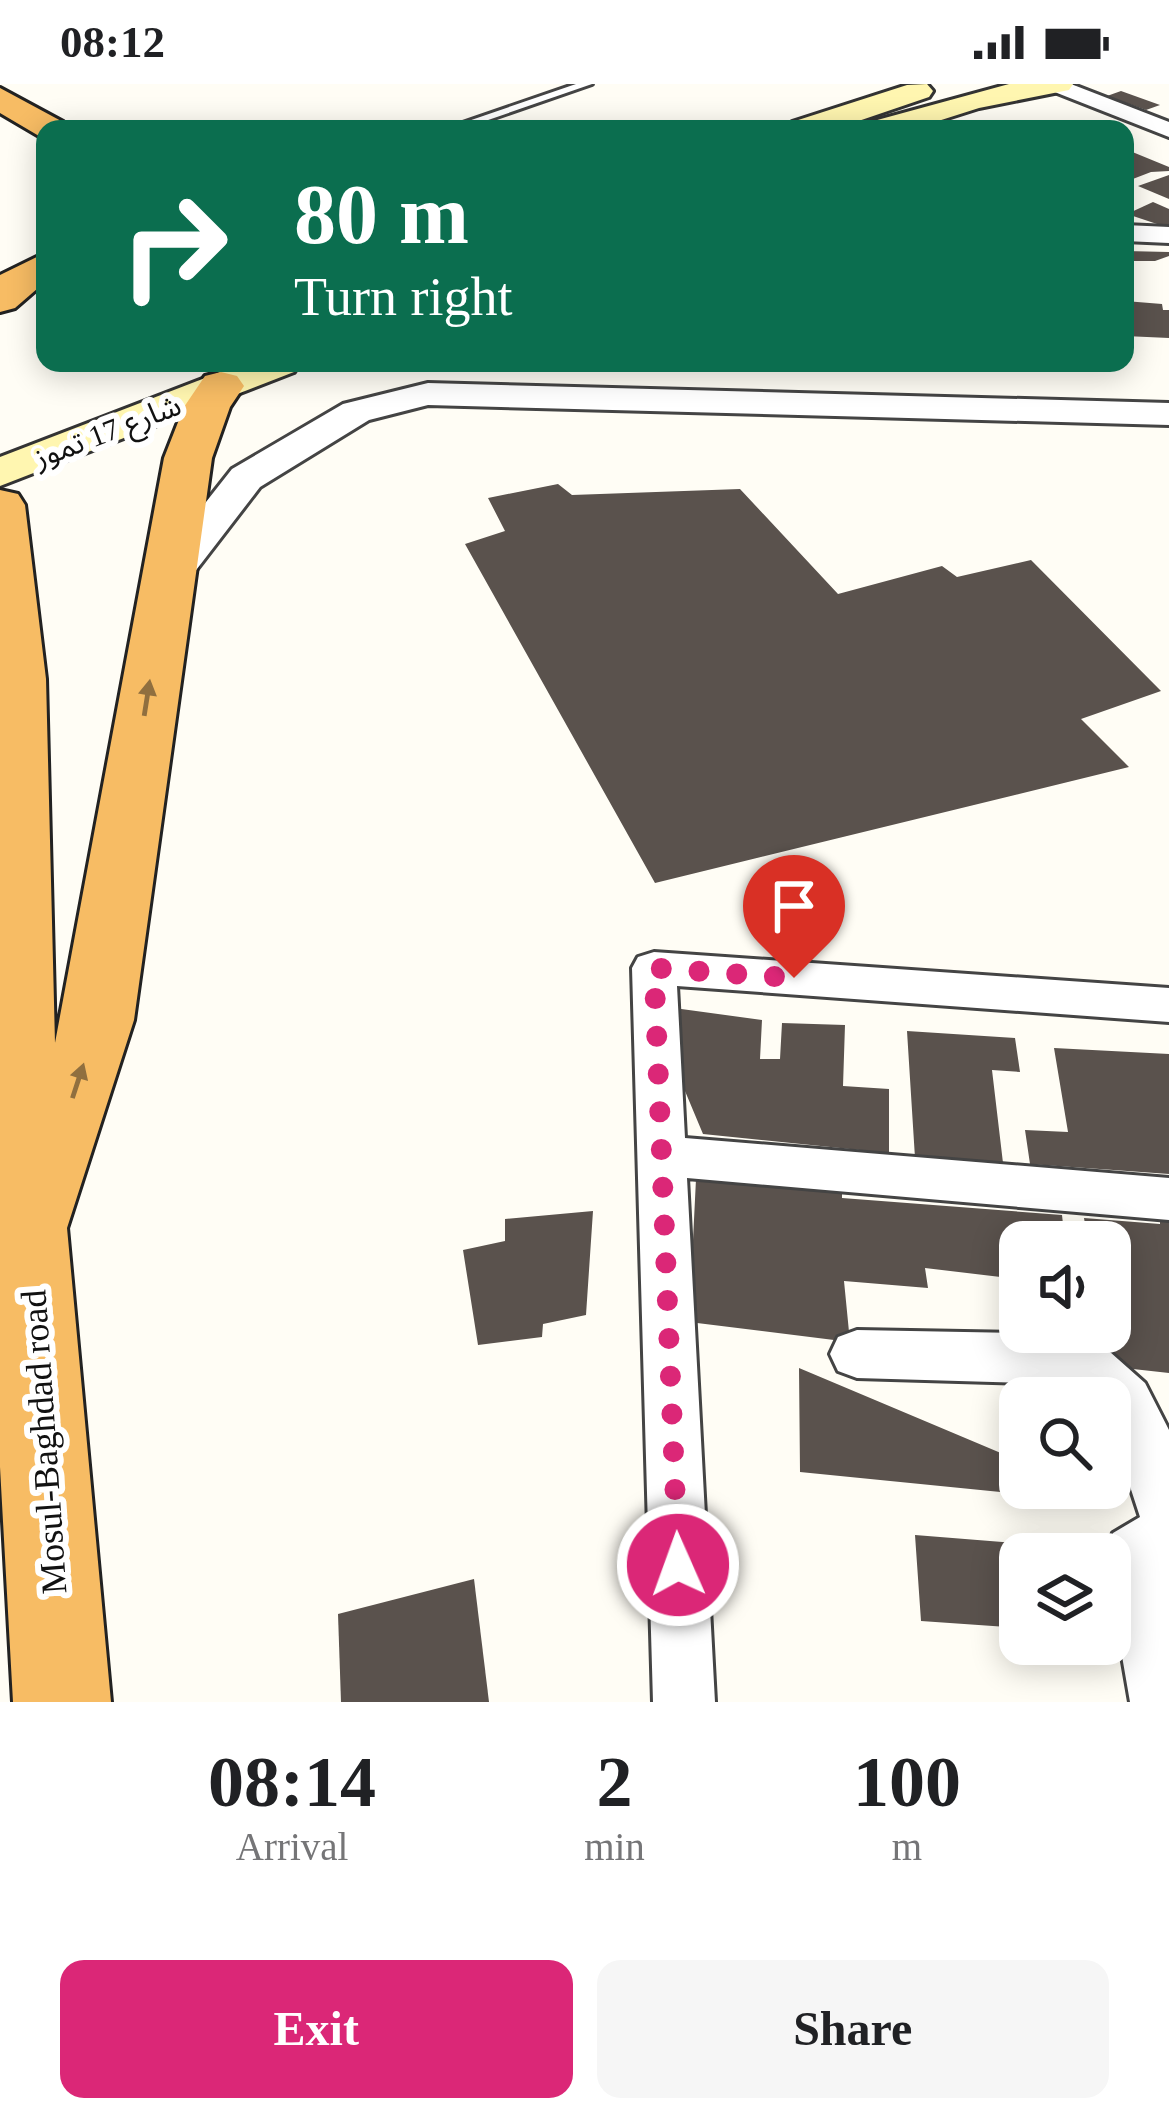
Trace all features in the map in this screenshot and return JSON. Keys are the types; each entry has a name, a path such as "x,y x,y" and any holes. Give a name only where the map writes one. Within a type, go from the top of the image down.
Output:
{"highway":[{"path":"0,98 36,120"},
{"path":"0,298 36,270"},
{"path":"29,1233 98,1021 165,582 188,458 207,406 206,375"},
{"name":"Mosul-Baghdad road","path":"0,506 17,679 19,1120 62,1702"}],"main road":[{"path":"831,120 940,84"},
{"path":"910,120 973,100 1056,84"},
{"name":"شارع 17 تموز","path":"0,436 206,375"},
{"name":"شارع 17 تموز","path":"0,472 206,375"}],"street":[{"path":"1056,84 1169,130"},
{"path":"1134,233 1169,235"},
{"path":"165,582 246,478 356,412 428,394 1169,415"},
{"path":"684,1702 654,968 1169,1005"},
{"path":"662,1156 1169,1198"},
{"path":"856,1354 1065,1359 1089,1365 1110,1378 1128,1398 1169,1516"},
{"path":"1160,1702 1134,1554 1169,1532"}],"lane":[{"path":"478,120 586,84"}],"building":[{"path":"1121,91 1160,105 1146,110 1107,96"},
{"path":"1134,153 1169,167 1169,171 1134,179"},
{"path":"1169,175 1169,199 1138,186"},
{"path":"1153,202 1169,209 1169,228 1134,216 1134,211"},
{"path":"1134,251 1169,252 1155,261 1134,261"},
{"path":"1134,302 1162,304 1163,310 1169,310 1169,338 1134,336"},
{"path":"558,484 572,495 740,489 838,594 942,566 957,577 1031,560 1161,691 1081,719 1129,767 655,883 465,544 505,531 488,498"},
{"path":"674,1008 762,1020 760,1059 780,1059 782,1023 845,1025 843,1086 889,1089 889,1153 703,1134 672,1060"},
{"path":"907,1031 1015,1038 1020,1072 992,1070 1003,1163 915,1158"},
{"path":"1054,1048 1169,1054 1169,1174 1030,1164 1025,1130 1068,1132"},
{"path":"696,1179 842,1189 842,1198 1062,1215 1063,1221 999,1221 999,1277 925,1268 928,1288 844,1281 850,1342 689,1322"},
{"path":"593,1211 586,1315 543,1324 542,1337 478,1345 463,1250 505,1241 505,1219"},
{"path":"1160,1217 1169,1218 1169,1373 1025,1357 1024,1353 1131,1353 1131,1222 1160,1224"},
{"path":"799,1368 999,1452 999,1492 800,1472"},
{"path":"915,1535 999,1542 999,1627 921,1621"},
{"path":"474,1579 489,1702 341,1702 338,1614"}],"route":[{"path":"678,1565 654,968 794,978"}]}
